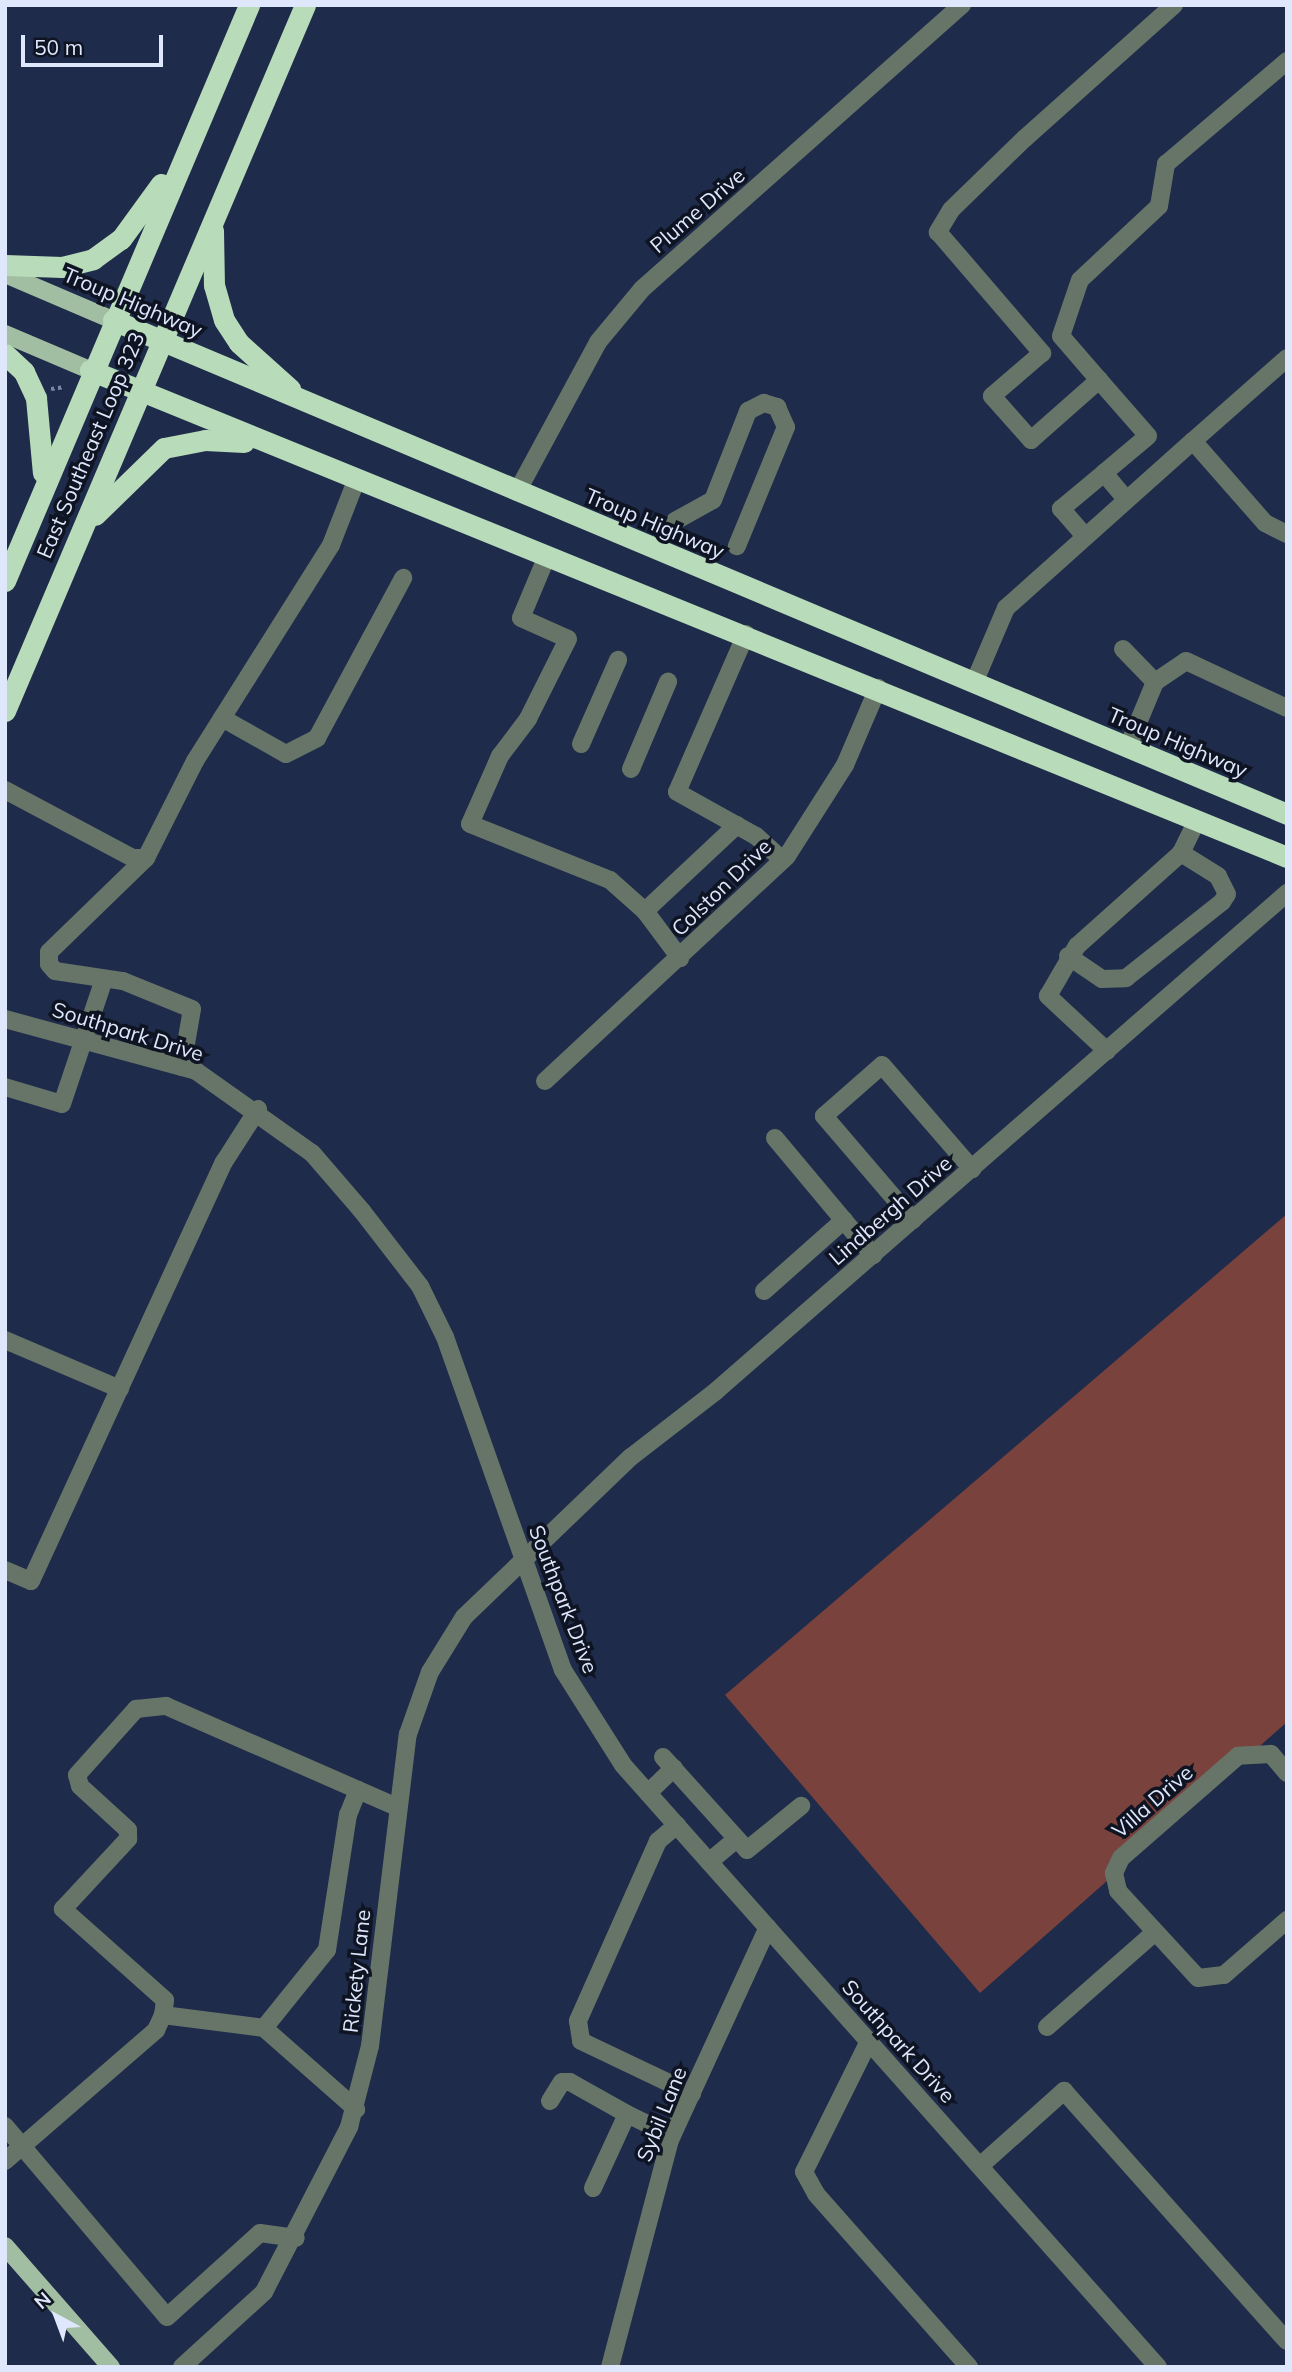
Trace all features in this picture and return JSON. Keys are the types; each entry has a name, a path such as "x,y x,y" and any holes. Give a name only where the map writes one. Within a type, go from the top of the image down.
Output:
{"highway":[{"name":"East Southeast Loop 323","path":"5,581 90,370 249,5"},
{"name":"East Southeast Loop 323","path":"5,711 160,340 305,5"},
{"path":"5,265 62,267 111,249 181,157"},
{"path":"213,221 214,285 224,320 239,343 305,402"},
{"name":"Troup Highway","path":"113,320 1287,814"},
{"path":"5,354 29,380 39,410 43,486"},
{"path":"90,370 356,481 746,634 1287,857"},
{"path":"84,527 164,448 205,440 266,444"}],"main road":[{"name":"Troup Highway","path":"5,274 113,320"},
{"path":"5,334 90,370"},
{"path":"5,2246 111,2367"}],"street":[{"name":"Plume Drive","path":"517,492 598,342 642,289 962,5"},
{"path":"1042,353 938,232 951,210 1025,138 1174,5"},
{"path":"1099,380 1031,440 992,396 1061,336 1080,279 1159,206 1166,163 1287,61"},
{"path":"1061,336 1170,459"},
{"path":"974,683 1006,608 1125,498 1287,358"},
{"path":"675,521 713,499 748,411 764,403 777,407 786,427 737,546"},
{"path":"1084,535 1061,509 1149,436"},
{"path":"1193,440 1265,523 1287,534"},
{"path":"1104,473 1125,498"},
{"path":"182,1067 192,1009 104,979 55,971 49,952 146,858 222,718 331,545 356,481"},
{"path":"547,556 521,618 568,639 528,719 500,756 470,824 610,880 645,911 680,958"},
{"path":"222,718 286,754 317,738 403,578"},
{"path":"746,634 677,792 737,825 783,859"},
{"path":"1123,649 1155,682"},
{"path":"581,744 618,660"},
{"path":"1128,747 1155,682 1186,661 1287,708"},
{"path":"631,769 668,682"},
{"name":"Colston Drive","path":"545,1081 680,958 783,859 845,765 878,688"},
{"path":"5,790 134,858 146,858"},
{"path":"1107,1051 1048,996 1068,956 1181,853 1197,820"},
{"path":"645,911 737,825"},
{"path":"1068,956 1102,979 1126,978 1222,902 1227,894 1218,876 1181,853"},
{"name":"Lindbergh Drive","path":"521,1558 1287,893"},
{"path":"5,1087 62,1104 104,979"},
{"name":"Southpark Drive","path":"5,1019 84,1038 182,1067 258,1109 312,1153 420,1286 477,1413 521,1558 563,1670 648,1793 1158,2367"},
{"path":"913,1220 824,1116 882,1065 972,1169"},
{"path":"5,1570 31,1581 224,1162 258,1109"},
{"path":"775,1138 873,1255"},
{"path":"765,1291 844,1220"},
{"path":"5,1340 120,1389"},
{"name":"Rickety Lane","path":"182,2367 249,2311 296,2238 356,2109 370,2046 408,1734 430,1672 464,1617 521,1558"},
{"path":"5,2161 156,2030 163,2015 165,2000 64,1909 128,1839 119,1819 80,1786 77,1775 136,1709 166,1706 397,1807"},
{"name":"Villa Drive","path":"1287,1773 1271,1754 1238,1756 1121,1858 1114,1873 1118,1891 1154,1933 1191,1973 1208,1980 1224,1975 1287,1920"},
{"path":"648,1793 669,1763 747,1850 801,1806"},
{"path":"264,2028 327,1950 348,1815 358,1790"},
{"path":"677,1825 658,1841 578,2021 580,2041 692,2094"},
{"path":"709,1862 736,1839"},
{"name":"Sybil Lane","path":"610,2367 672,2136 768,1927"},
{"path":"1047,2027 1154,1933"},
{"path":"163,2015 264,2028 356,2109"},
{"path":"869,2041 804,2172 816,2194 969,2367"},
{"path":"550,2101 562,2082 570,2082 672,2136"},
{"path":"980,2166 1064,2091 1287,2341"},
{"path":"593,2188 627,2114"},
{"path":"5,2126 167,2317 260,2233 296,2238"}],"path":[{"path":"98,292 102,285 109,288"},
{"path":"192,326 197,334"},
{"path":"58,385 62,374"}],"shaded area":[{"path":"1287,1214 1287,1722 980,1993 725,1695"}]}
